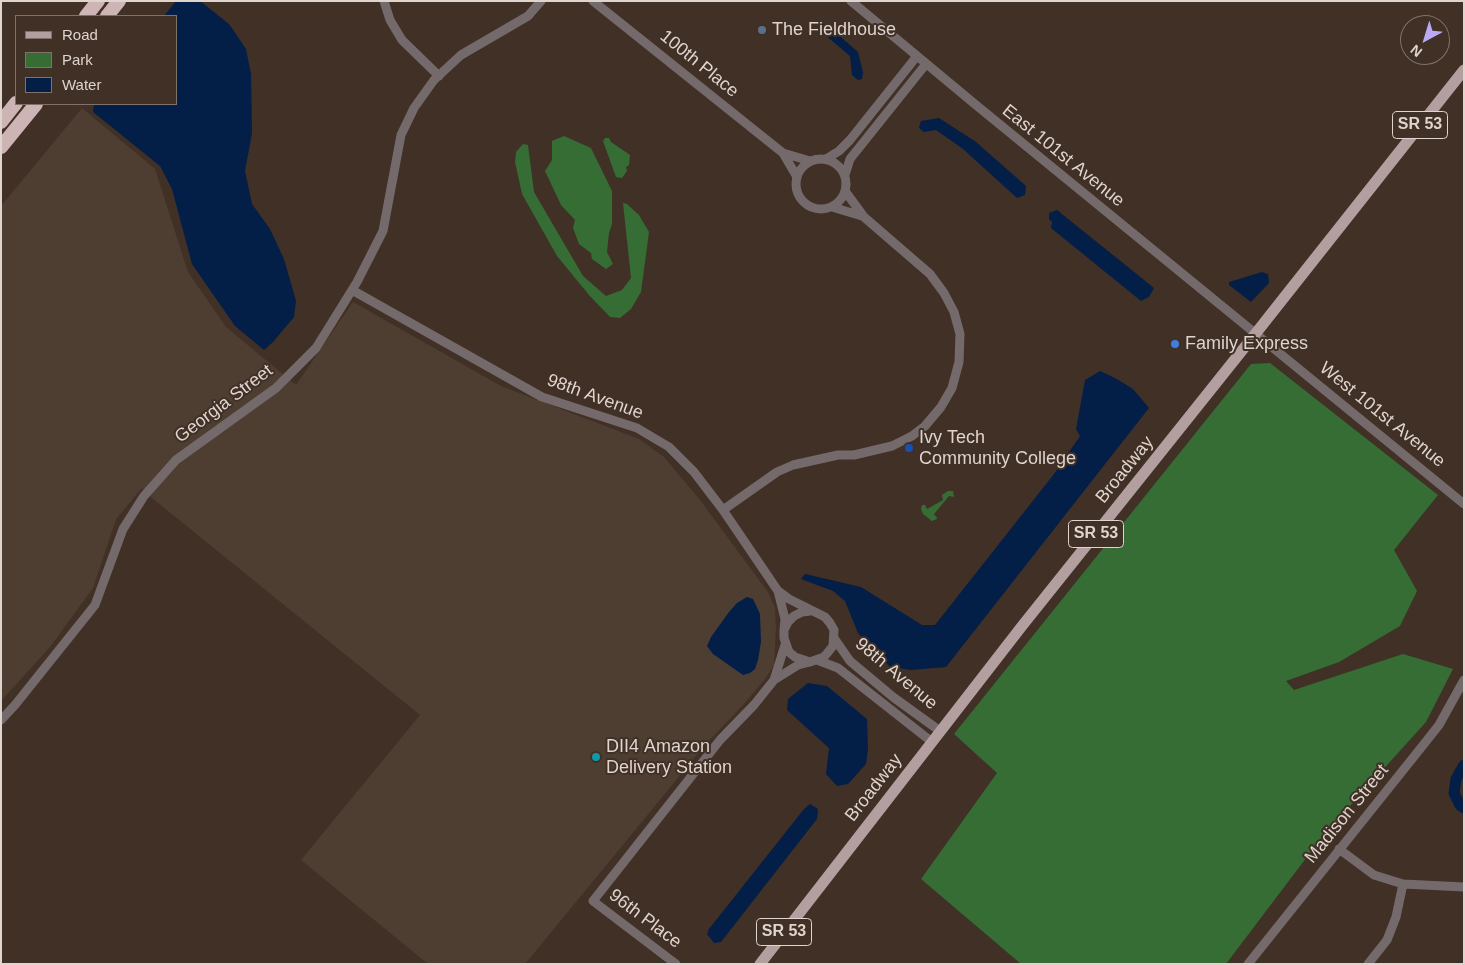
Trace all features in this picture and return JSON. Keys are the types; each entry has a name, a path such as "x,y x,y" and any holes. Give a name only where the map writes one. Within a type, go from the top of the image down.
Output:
{"highway":[{"path":"87,15 98,1"},
{"path":"108,15 119,1"},
{"path":"1,122 15,104"},
{"path":"1,147 35,105"}],"main road":[{"name":"Broadway","path":"760,964 1022,626 1464,70"}],"street":[{"path":"384,1 390,20 402,40 439,76"},
{"name":"Georgia Street","path":"1,720 16,705 95,604 123,529 144,496 176,460 276,388 316,348 352,290 383,231 401,136 414,108 434,80 461,55 528,16 541,1"},
{"name":"100th Place","path":"594,1 783,153 797,177"},
{"name":"East 101st Avenue","path":"852,1 926,64 1256,333"},
{"path":"864,217 832,207 822,209 805,203 799,195 796,186 797,177 804,165 810,161 826,159 839,151 850,140 917,56"},
{"path":"832,207 846,191 845,175 850,159 926,64"},
{"name":"100th Place","path":"783,153 810,161"},
{"path":"826,159 840,167 845,175"},
{"path":"723,510 777,472 792,465 838,456 854,455 892,446 912,436 925,426 952,388 959,362 960,334 954,312 944,293 930,274 864,217 846,191"},
{"name":"98th Avenue","path":"352,290 542,397 637,428 656,438 682,458 694,472 723,510 778,591 810,611 825,617 830,623 834,638 850,661 893,697 940,731"},
{"name":"West 101st Avenue","path":"1256,333 1464,504"},
{"name":"98th Avenue","path":"778,591 785,619 786,645 795,657 838,668 932,742"},
{"path":"784,630 794,616 810,611"},
{"name":"98th Avenue","path":"813,661 829,652 834,638"},
{"path":"774,680 786,645"},
{"path":"774,680 798,665 813,661"},
{"name":"96th Place","path":"676,964 593,901 720,740 754,705 774,680"},
{"name":"Madison Street","path":"1248,964 1434,732 1464,680"},
{"path":"1340,849 1374,875 1403,884 1464,887"},
{"path":"1370,963 1387,940 1396,918 1403,884"}],"shaded area":[{"path":"82,108 155,169 188,272 226,327 296,385 353,302 501,386 639,439 664,457 700,500 768,592 775,608 776,628 774,665 765,679 705,745 525,964 428,964 301,860 420,715 142,488 116,519 93,588 50,647 1,701 1,206"}],"green space":[{"path":"564,136 591,148 612,191 612,224 607,252 613,264 606,269 592,259 591,253 579,244 573,228 575,220 561,205 545,171 552,160 552,141"},
{"path":"605,138 609,138 611,142 630,155 629,165 626,167 627,171 622,178 616,177 603,141"},
{"path":"523,144 528,145 534,192 583,276 606,296 622,290 631,278 623,203 627,204 639,215 649,232 641,292 631,309 620,318 610,317 557,256 522,194 515,162 516,152"},
{"path":"1270,363 1438,495 1394,550 1417,591 1400,626 1339,662 1286,681 1294,690 1403,654 1453,669 1426,722 1322,837 1226,964 1021,964 921,879 997,773 954,734 1251,364"},
{"path":"948,491 953,491 954,497 949,496 934,514 937,519 932,521 923,514 922,505 925,505 927,509 943,500 942,495"}],"water":[{"path":"176,1 200,1 229,24 246,49 251,74 252,133 245,171 252,204 270,229 284,259 296,301 294,317 264,350 235,326 192,264 172,189 160,166 93,112 94,105 178,105 178,15 165,15"},
{"path":"820,22 828,26 858,52 863,72 862,79 858,80 852,75 850,56 818,29"},
{"path":"939,118 976,142 1026,186 1025,195 1017,198 963,149 936,130 924,132 919,128 921,121"},
{"path":"1057,210 1154,288 1149,297 1141,301 1051,228 1052,222 1049,219 1049,213"},
{"path":"1262,272 1268,274 1269,283 1251,302 1229,285 1229,282"},
{"path":"1100,371 1133,389 1149,408 946,667 910,670 889,666 858,633 845,601 833,591 801,579 805,574 861,587 922,625 935,625 1054,474 1080,436 1076,429 1085,380"},
{"path":"747,597 753,599 760,614 761,642 755,669 743,675 713,654 707,646 711,637 729,612 737,603"},
{"path":"808,683 827,686 867,719 868,749 866,764 848,784 837,786 826,774 829,748 787,710 788,699"},
{"path":"810,804 818,809 817,819 721,942 714,943 707,934 709,929 804,809"}],"waterway":[{"path":"1464,765 1456,779 1454,793 1460,805 1464,808"}],"place":[{"name":"The Fieldhouse","path":"762,30"},
{"name":"Family Express","path":"1175,344"},
{"name":"Ivy Tech Community College","path":"909,448"},
{"name":"DII4 Amazon Delivery Station","path":"596,757"}]}
